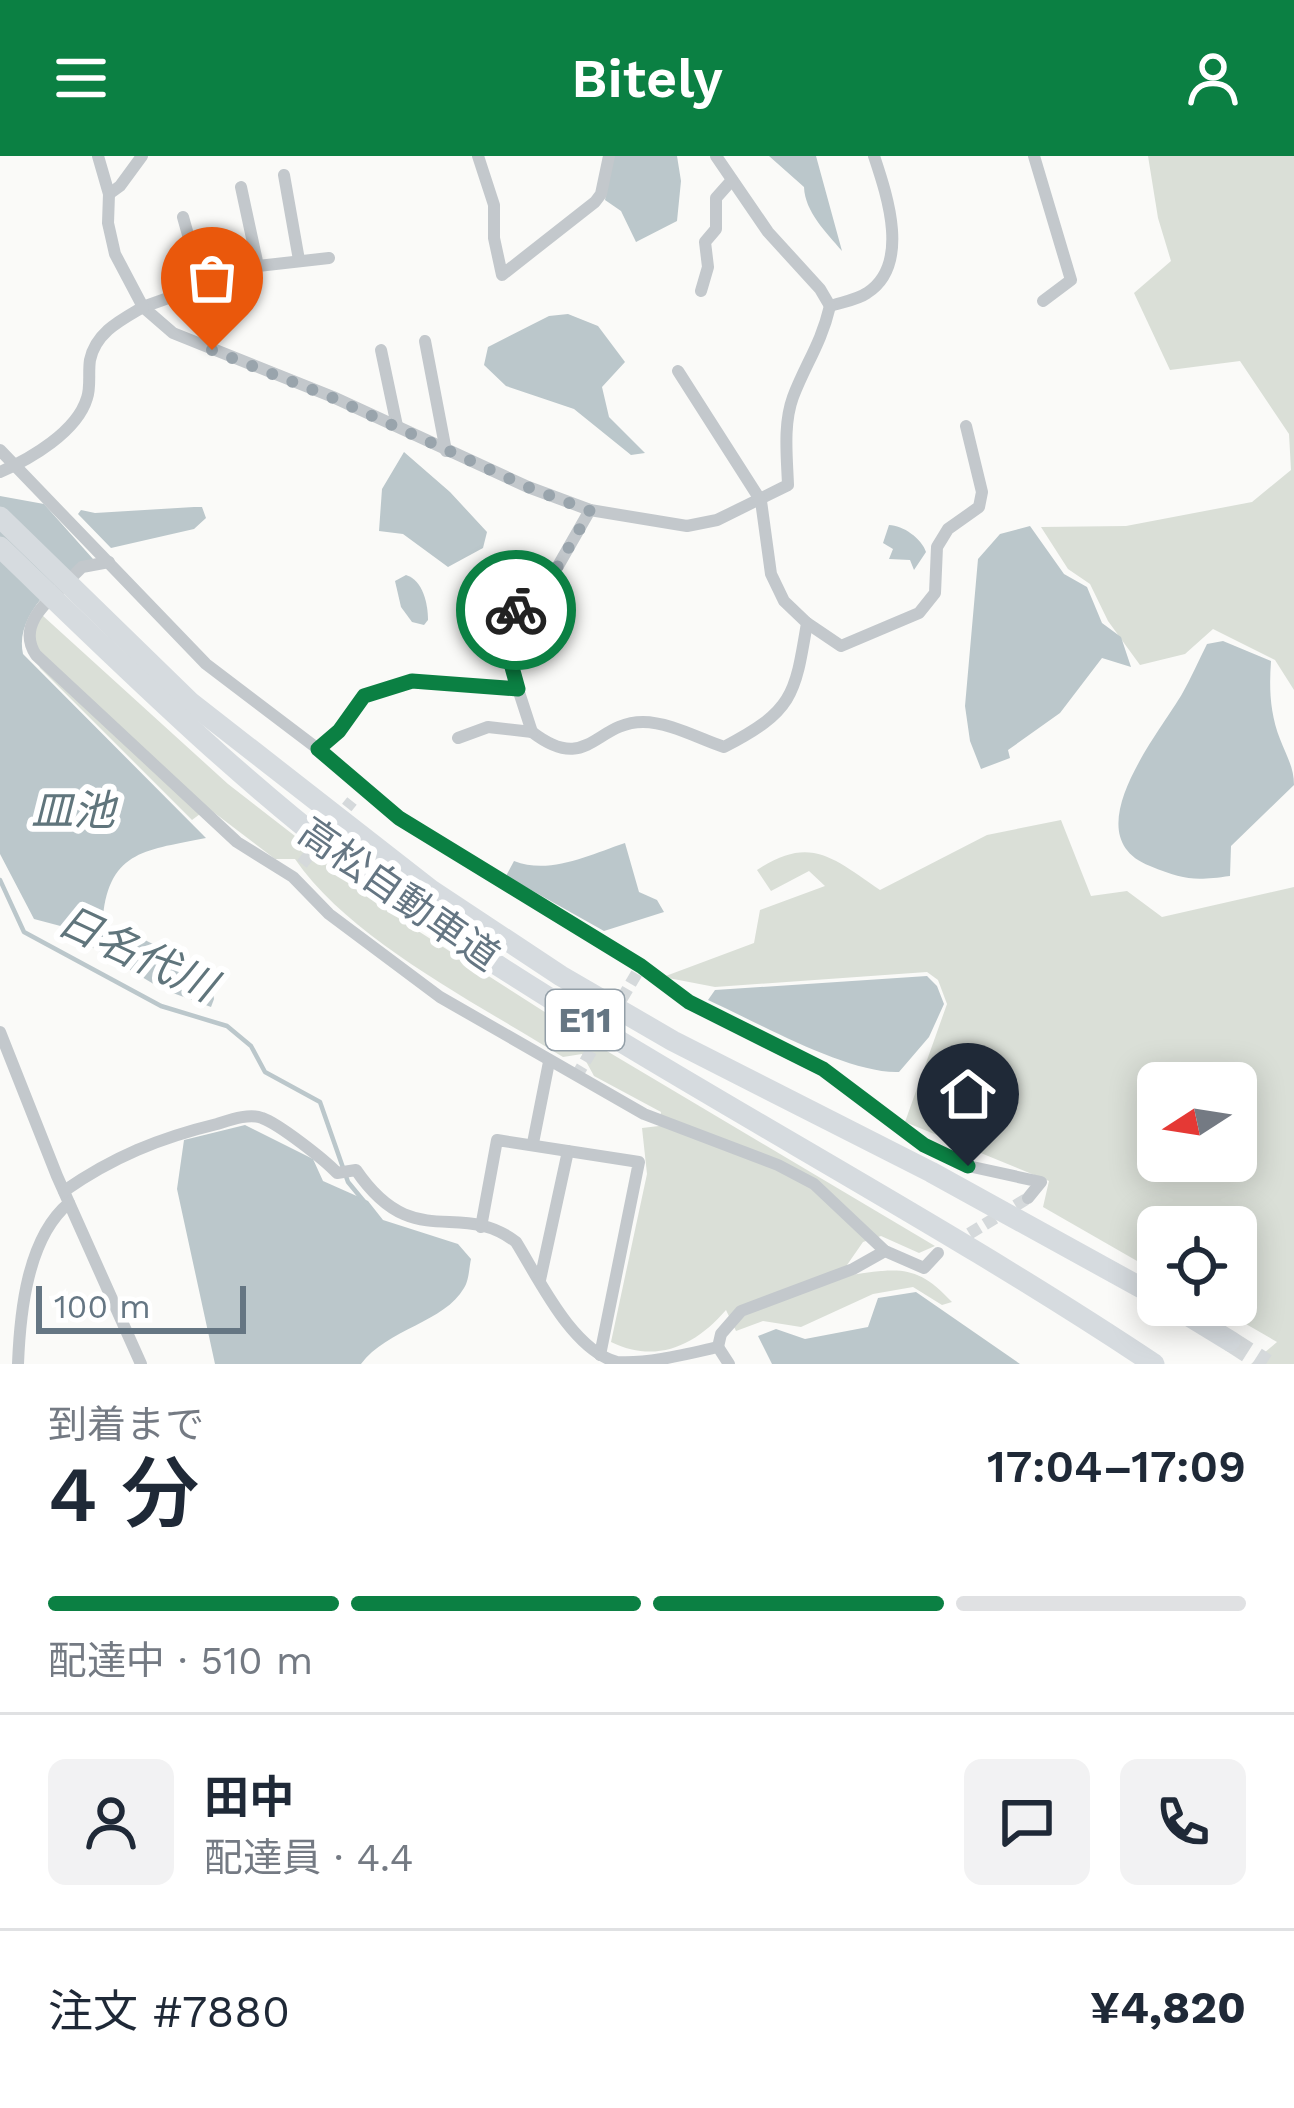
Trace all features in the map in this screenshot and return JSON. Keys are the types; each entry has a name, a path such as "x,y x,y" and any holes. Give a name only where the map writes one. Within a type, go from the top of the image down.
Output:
{"highway":[{"name":"高松自動車道","path":"0,517 173,715 295,822 415,910 547,997 986,1256 1154,1364"},
{"name":"高松自動車道","path":"0,547 275,771 430,890 673,1041 988,1202 1137,1285"},
{"path":"1205,1326 1230,1341"}],"street":[{"path":"98,156 109,194 108,223 116,254 143,308 173,333 590,511 687,526 717,520 788,485 787,425 793,398 821,342 830,305 768,232 716,156"},
{"path":"109,194 142,156"},
{"path":"478,156 494,205 494,238 502,275 595,202 602,194 609,156"},
{"path":"830,305 871,291 886,273 894,226 874,156"},
{"path":"1034,156 1071,280 1043,301"},
{"path":"284,175 299,260"},
{"path":"701,291 708,267 705,242 716,229 716,198 732,180"},
{"path":"241,187 258,266"},
{"path":"183,217 203,288"},
{"path":"0,472 16,466 73,422 87,399 91,356 112,325 159,299 258,266 329,258"},
{"path":"425,341 446,451"},
{"path":"381,350 397,426"},
{"path":"678,371 761,501 772,574 784,601 841,646 919,613 935,592 937,548 948,529 979,507 982,492 966,426"},
{"path":"0,450 206,664 399,818 641,966 689,1002 823,1069 924,1145 968,1166 1041,1182 1028,1198"},
{"path":"532,732 504,638 511,617 558,566 590,511"},
{"path":"110,562 82,567 27,628 26,640 36,655 211,819 293,877 378,953 491,1029 644,1114 778,1165 814,1184 885,1251 924,1268 938,1253"},
{"path":"458,739 488,727 532,732 554,748 586,747 628,722 651,722 724,748 764,726 796,687 807,623"},
{"path":"318,749 339,731 364,696 412,681 518,689"},
{"path":"352,802 362,787"},
{"path":"293,877 302,864"},
{"path":"0,1032 141,1364"},
{"path":"0,1060 13,1070"},
{"path":"533,1143 549,1062"},
{"path":"18,1364 19,1330 33,1265 67,1197 102,1165 158,1138 261,1117 344,1172 356,1170 392,1211 412,1220 481,1227 516,1242 554,1306 600,1355 635,1363 718,1347"},
{"path":"481,1227 497,1140 639,1162 600,1355"},
{"path":"540,1280 568,1151"},
{"path":"729,1364 718,1347 721,1334 741,1311 853,1269 885,1251"}],"shaded area":[{"path":"1148,156 1294,156 1294,690 1275,660 1213,629 1185,654 1140,665 1108,621 1090,584 1068,569 1041,527 1126,526 1252,502 1291,470 1289,434 1240,361 1170,370 1134,293 1171,261"},
{"path":"42,615 228,784 415,929 590,1041 935,1246 919,1253 881,1236 863,1242 847,1265 850,1275 906,1272 928,1281 952,1302 942,1305 913,1287 873,1294 801,1327 763,1321 736,1331 726,1310 701,1333 674,1348 644,1351 611,1342 647,1174 642,1128 659,1126 661,1112 594,1076 582,1054 563,1057 418,969 348,917 295,859 275,859 208,808 192,820 40,668 31,634"},
{"path":"1061,820 1091,896 1127,891 1162,917 1294,887 1294,1364 1251,1364 1277,1342 1249,1326 1257,1326 1257,1206 1137,1206 1137,1261 1043,1207 1049,1181 905,1122 947,1004 938,980 927,972 715,987 663,977 754,943 760,910 825,886 809,871 771,891 757,870 776,859 808,852 822,855 880,890 987,835"}],"water":[{"path":"613,156 677,156 681,181 677,221 636,242 621,211 605,200"},
{"path":"769,156 816,156 842,251 812,213 804,187"},
{"path":"568,314 598,326 625,362 602,387 609,417 645,453 631,455 574,409 506,386 484,365 488,347 549,316"},
{"path":"404,452 487,532 483,548 448,567 403,534 379,531 382,489"},
{"name":"皿池","path":"0,496 44,504 93,559 54,585 33,610 22,639 23,654 206,838 135,857 114,878 103,918 68,928 34,919 0,854"},
{"path":"202,507 206,518 194,529 111,548 78,514 81,510"},
{"path":"889,525 906,530 924,547 926,552 914,570 910,560 889,559 893,549 883,543"},
{"path":"1030,526 1064,574 1087,587 1102,623 1121,637 1131,667 1102,658 1060,713 1008,750 1010,758 981,769 970,741 965,706 978,559 1000,534"},
{"path":"406,575 423,593 428,620 424,625 412,622 401,607 395,581"},
{"path":"1223,641 1271,661 1272,710 1294,785 1231,846 1230,876 1189,878 1150,866 1128,852 1119,832 1120,809 1141,759 1207,644"},
{"path":"625,843 639,892 657,900 664,912 604,931 506,876 514,861 555,865"},
{"path":"107,932 143,939 190,963 209,965 211,1007 162,989 80,940"},
{"path":"927,976 944,1004 929,1037 899,1072 829,1056 708,1000 715,990"},
{"path":"245,1125 313,1159 323,1181 368,1201 383,1220 458,1244 471,1259 466,1285 455,1300 385,1342 361,1364 215,1364 177,1189 184,1140"},
{"path":"916,1292 1020,1364 772,1364 758,1336 776,1329 805,1339 868,1327 878,1298"}],"waterway":[{"name":"日名代川","path":"0,880 24,932 161,1006 227,1026 251,1046 265,1072 320,1102 348,1182 367,1205"}],"tunnel":[{"path":"302,864 352,801"},
{"path":"576,1077 641,966"},
{"path":"954,1243 1028,1198"},
{"path":"1230,1341 1266,1364"}],"way so far":[{"path":"212,350 590,511 558,566 516,610"}],"route":[{"path":"516,610 504,638 518,689 412,681 364,696 339,731 318,749 399,818 641,966 689,1002 823,1069 924,1145 968,1166"}]}
